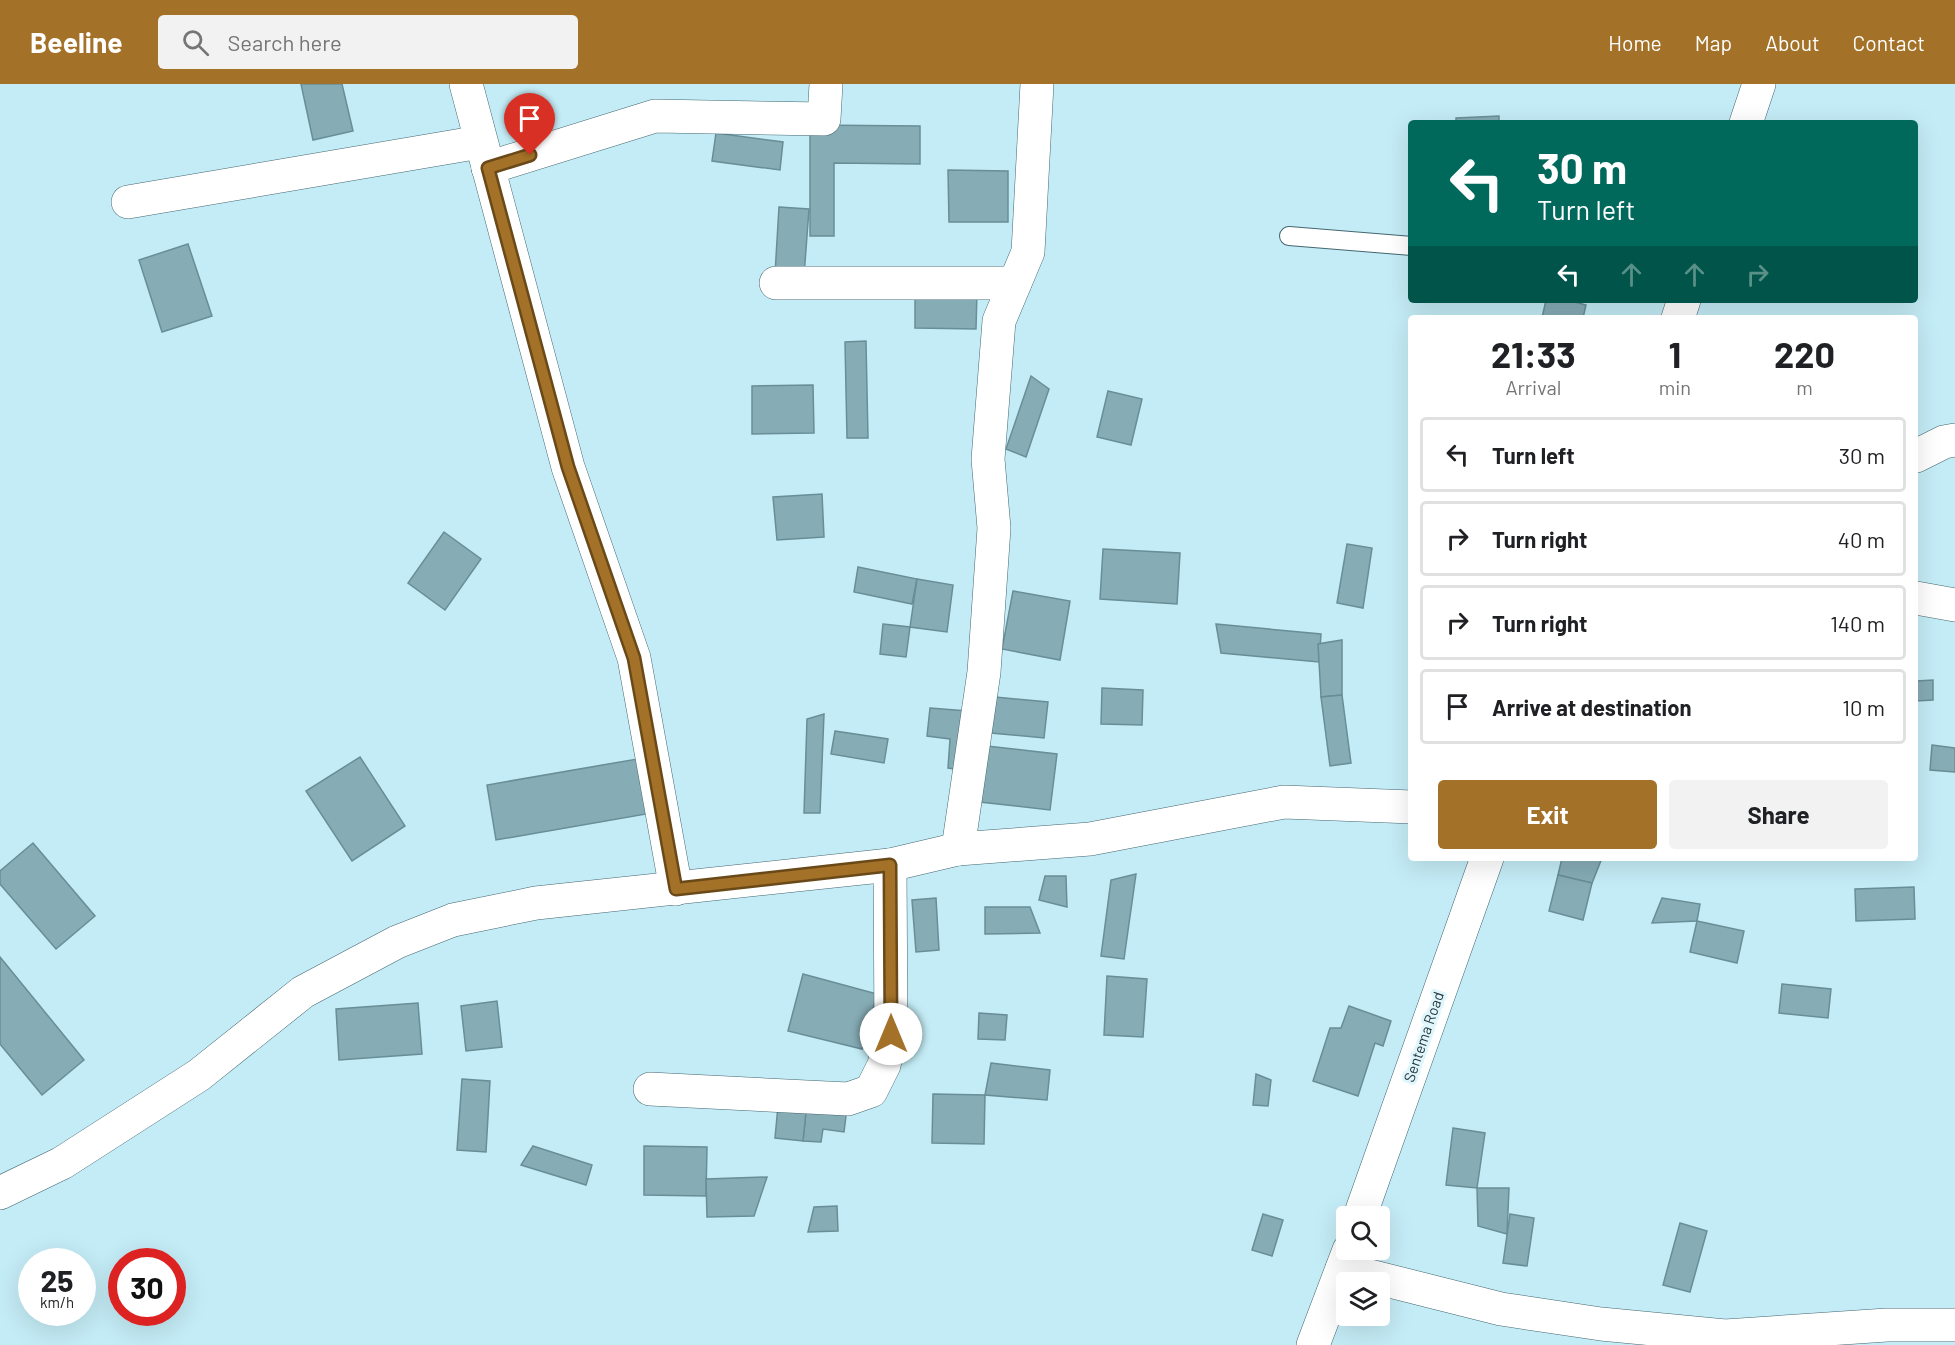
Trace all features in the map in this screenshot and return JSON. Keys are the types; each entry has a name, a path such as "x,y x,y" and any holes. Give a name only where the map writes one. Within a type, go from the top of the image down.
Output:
{"street":[{"path":"466,84 568,467 634,658 676,889"},
{"path":"128,202 484,155 655,116 824,119 826,84"},
{"path":"958,849 984,672 994,528 988,459 999,321 1028,252 1037,84"},
{"path":"1747,120 1759,84"},
{"path":"776,283 1015,283"},
{"path":"1918,455 1944,442 1955,440"},
{"path":"1918,598 1955,605"},
{"path":"0,1193 62,1163 199,1075 303,992 397,942 453,920 536,903 890,865 958,849 1090,839 1284,802 1408,807"},
{"name":"Sentema Road","path":"1364,1206 1486,861"},
{"path":"650,1089 848,1099 871,1091 884,1065 891,1034 890,865"},
{"path":"1313,1345 1345,1260"},
{"path":"1348,1260 1501,1309 1624,1327 1725,1336 1887,1325 1955,1325"}],"lane":[{"path":"1289,236 1408,246"}],"building":[{"path":"301,84 342,84 353,131 313,140"},
{"path":"1499,116 1499,120 1456,120 1456,118"},
{"path":"810,125 920,126 920,164 834,163 834,236 810,236"},
{"path":"716,133 783,142 780,170 712,161"},
{"path":"948,170 1008,171 1008,222 949,222"},
{"path":"779,207 809,209 804,276 775,274"},
{"path":"188,244 212,316 162,332 139,260"},
{"path":"915,292 977,292 976,329 915,328"},
{"path":"1545,303 1586,305 1584,315 1543,315"},
{"path":"866,341 868,438 847,438 845,342"},
{"path":"1031,376 1049,389 1026,457 1006,449"},
{"path":"813,385 814,433 752,434 752,386"},
{"path":"1108,391 1142,399 1131,445 1097,437"},
{"path":"822,494 824,537 777,540 773,497"},
{"path":"444,532 481,559 445,610 408,583"},
{"path":"1347,544 1372,548 1363,608 1337,603"},
{"path":"1103,549 1180,553 1177,604 1100,599"},
{"path":"858,567 917,579 912,604 854,592"},
{"path":"917,579 953,585 947,632 910,627"},
{"path":"1013,591 1070,601 1060,660 1002,649"},
{"path":"883,624 910,627 906,657 880,654"},
{"path":"1216,624 1321,634 1319,662 1221,653"},
{"path":"1342,640 1342,695 1321,697 1318,644"},
{"path":"1933,680 1933,700 1918,701 1918,681"},
{"path":"1102,688 1143,690 1142,725 1101,724"},
{"path":"1342,695 1351,763 1330,766 1321,697"},
{"path":"995,697 1048,702 1044,738 991,733"},
{"path":"930,708 967,711 962,770 948,768 950,739 927,736"},
{"path":"824,714 820,813 804,813 807,719"},
{"path":"835,731 888,739 884,763 831,754"},
{"path":"1932,745 1955,748 1955,772 1930,770"},
{"path":"987,746 1057,754 1050,810 980,802"},
{"path":"360,757 405,826 352,861 306,791"},
{"path":"643,758 652,813 496,840 487,785"},
{"path":"33,843 95,916 56,949 0,884 0,871"},
{"path":"1561,861 1601,861 1592,883 1558,875"},
{"path":"1136,874 1124,959 1101,956 1111,880"},
{"path":"1558,875 1592,883 1583,920 1549,911"},
{"path":"1045,876 1066,876 1067,907 1039,900"},
{"path":"1914,887 1915,919 1856,921 1855,889"},
{"path":"936,898 939,950 916,952 912,900"},
{"path":"1662,898 1700,904 1697,921 1652,923"},
{"path":"985,907 1030,907 1040,933 985,934"},
{"path":"1697,921 1744,931 1737,963 1690,952"},
{"path":"0,957 84,1060 42,1095 0,1044"},
{"path":"803,974 877,994 862,1049 788,1031"},
{"path":"1107,976 1147,979 1143,1037 1104,1035"},
{"path":"1782,984 1831,989 1828,1018 1779,1013"},
{"path":"497,1001 502,1047 466,1051 461,1006"},
{"path":"418,1003 422,1054 339,1060 336,1009"},
{"path":"1349,1006 1391,1021 1383,1046 1375,1043 1358,1096 1313,1081 1330,1028 1341,1028"},
{"path":"979,1013 1007,1015 1005,1040 978,1039"},
{"path":"991,1063 1050,1070 1047,1100 985,1095"},
{"path":"1256,1074 1271,1080 1268,1106 1253,1105"},
{"path":"462,1079 490,1081 486,1152 457,1150"},
{"path":"933,1094 985,1095 984,1144 932,1143"},
{"path":"807,1102 847,1108 844,1132 823,1129 821,1142 803,1141"},
{"path":"807,1102 803,1141 775,1138 778,1106"},
{"path":"1453,1128 1485,1133 1477,1188 1446,1185"},
{"path":"533,1146 592,1165 586,1185 521,1165"},
{"path":"644,1146 707,1147 706,1196 644,1195"},
{"path":"767,1177 754,1216 707,1217 706,1179"},
{"path":"1477,1188 1509,1188 1507,1234 1478,1226"},
{"path":"837,1206 838,1231 808,1232 814,1207"},
{"path":"1263,1214 1283,1220 1272,1256 1252,1250"},
{"path":"1510,1214 1534,1218 1527,1266 1503,1263"},
{"path":"1680,1223 1707,1231 1690,1292 1663,1285"}],"route":[{"path":"530,155 488,168 568,467 634,658 676,889 890,865 891,1034"}]}
